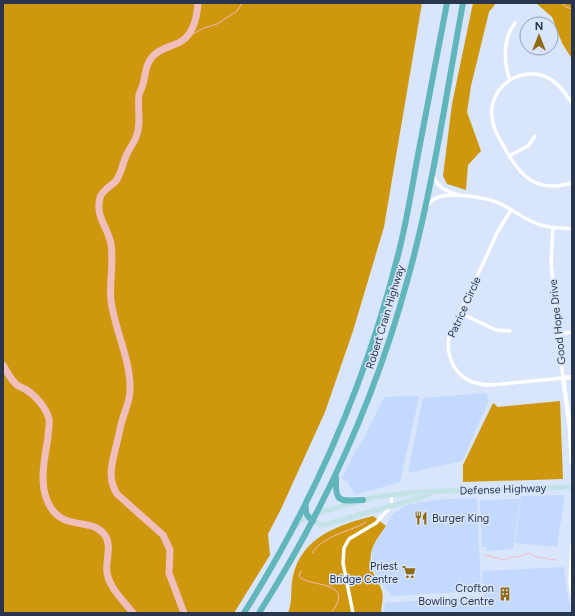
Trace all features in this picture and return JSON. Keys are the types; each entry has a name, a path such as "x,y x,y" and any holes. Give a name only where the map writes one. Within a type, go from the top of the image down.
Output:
{"highway":[{"name":"Robert Crain Highway","path":"244,613 295,527 324,469 348,414 374,342 386,303 404,230 447,3"},
{"name":"Robert Crain Highway","path":"260,613 318,513 370,396 388,346 410,274 425,208 464,3"},
{"path":"336,475 335,491 337,497 342,500 363,500"},
{"path":"306,506 308,517 313,521"}],"main road":[{"name":"Defense Highway","path":"295,527 308,517 318,513 363,500 391,495 418,492 572,487"},
{"name":"Defense Highway","path":"313,521 322,525 327,524 419,498 434,492"}],"street":[{"path":"510,80 505,65 504,56 508,35 515,23"},
{"path":"572,103 561,88 547,77 532,74 517,76 498,91 494,99 491,114 495,130 509,156 515,166 524,175 538,183 556,186 572,183"},
{"path":"509,156 528,146 535,136"},
{"path":"432,174 435,182 442,189 496,202 533,222 553,228 572,229"},
{"path":"425,208 432,200 442,196 466,196"},
{"name":"Patrice Circle","path":"511,210 498,231 449,337 448,350 451,362 456,370 468,380 482,385 563,378"},
{"name":"Good Hope Drive","path":"553,228 551,264 570,429 572,463"},
{"path":"460,312 496,330 510,331"},
{"path":"558,334 572,332"},
{"path":"563,378 572,377"},
{"path":"353,613 343,563 344,548 349,540 376,523 392,505 391,495"},
{"path":"572,545 570,582 572,594"}],"shaded area":[{"path":"3,3 422,3 384,227 353,331 325,412 268,534 270,555 234,613 3,613"},
{"path":"473,3 496,3 489,12 471,86 467,112 481,151 468,165 466,190 447,184 443,176 452,104"},
{"path":"536,3 572,3 572,59 559,35 559,16 551,16"},
{"path":"486,393 489,400 462,461 408,473 423,398"},
{"path":"419,396 400,482 355,495 347,481 342,479 384,397"},
{"path":"560,401 563,479 463,482 463,465 493,403 498,407"},
{"path":"565,495 557,547 515,543 521,496"},
{"path":"477,498 481,591 392,596 380,582 373,569 372,549 393,514 406,505 447,499"},
{"path":"520,499 513,549 486,551 486,547 482,547 480,500"},
{"path":"373,516 386,526 375,542 371,552 371,565 373,572 383,594 381,613 288,613 290,609 293,576 304,551 323,535 347,524"},
{"path":"564,567 572,613 384,613 385,603 483,596 482,571"}],"waterway":[{"path":"184,613 169,573 170,550 163,535 117,494 112,481 112,462 129,398 130,379 111,301 111,244 100,216 99,205 101,195 118,178 126,156 138,132 139,95 148,63 156,53 180,42 188,35 194,25 198,3"},
{"path":"187,37 204,28 217,24 237,11 242,3"},
{"path":"561,3 572,9"},
{"path":"3,365 15,383 36,398 48,415 48,437 43,477 43,485 47,500 59,517 67,521 91,526 104,534 108,543 107,573 109,579 114,590 133,613"},
{"path":"312,553 323,542 366,522"},
{"path":"485,555 504,560 529,553 536,557 555,560"},
{"path":"301,571 299,576 304,580 328,586 335,590 339,595 338,602 331,613"}],"place":[{"name":"Burger King","path":"421,518"},
{"name":"Priest Bridge Centre","path":"409,572"},
{"name":"Crofton Bowling Centre","path":"505,594"}]}
